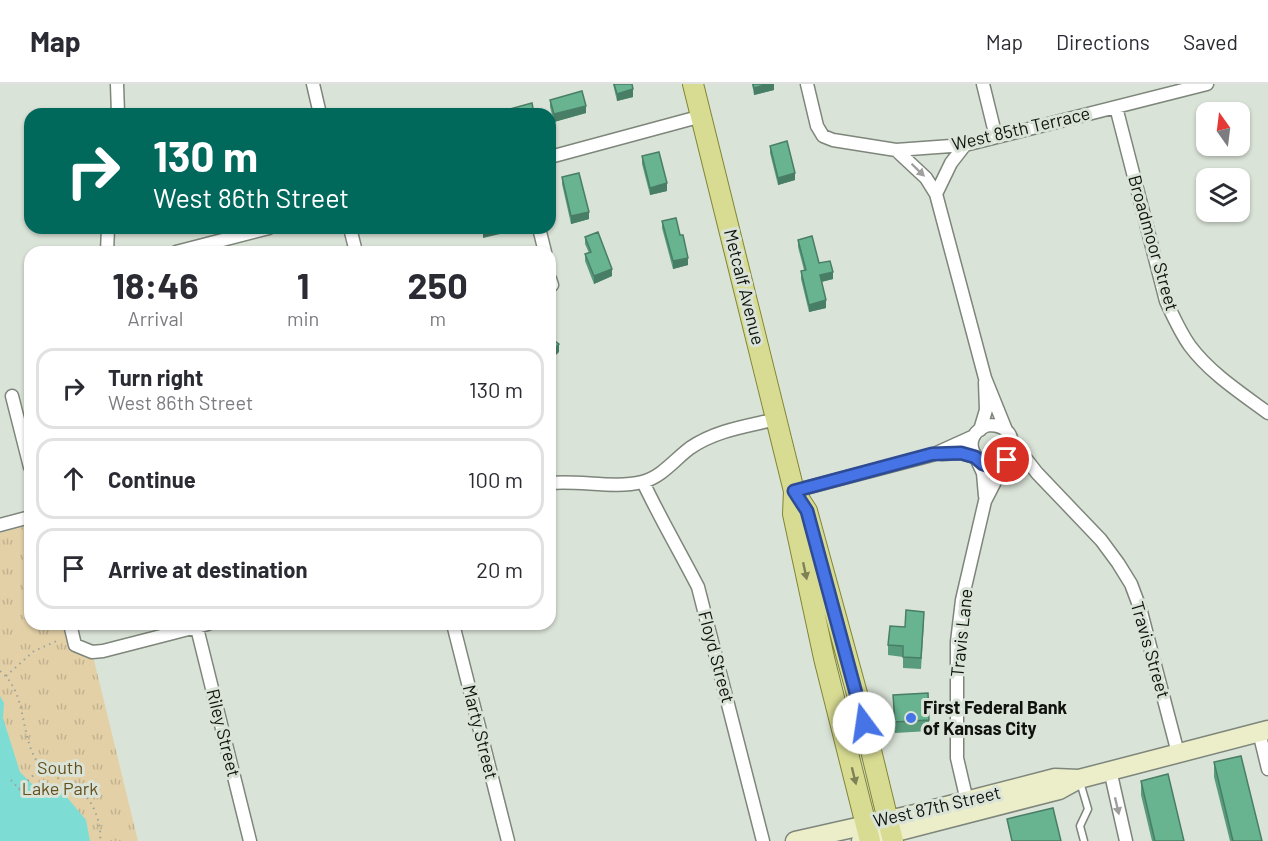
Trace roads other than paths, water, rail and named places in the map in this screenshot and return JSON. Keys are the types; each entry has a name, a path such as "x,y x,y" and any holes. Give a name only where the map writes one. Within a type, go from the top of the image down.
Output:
{"main road":[{"name":"Metcalf Avenue","path":"693,84 794,491 793,514 824,658 867,836"},
{"name":"Metcalf Avenue","path":"794,491 807,511 859,701 890,831"}],"street":[{"path":"117,84 118,108"},
{"path":"313,84 319,108"},
{"name":"West 85th Terrace","path":"807,84 817,126 823,136 833,140 896,150 964,145 1207,84"},
{"path":"983,84 996,137"},
{"name":"Broadmoor Street","path":"1116,107 1166,300 1177,325 1207,366 1268,413"},
{"path":"556,155 702,116"},
{"path":"936,194 951,163 964,145"},
{"name":"Travis Street","path":"896,150 926,178 936,194 985,378 1009,436 1037,473 1101,540 1131,584 1140,608 1178,753"},
{"path":"199,246 246,234"},
{"name":"Travis Street","path":"977,433 986,410 985,378"},
{"path":"12,396 24,443"},
{"path":"556,483 643,482 665,470 690,448 713,435 777,419"},
{"path":"794,491 932,454 977,433 988,425 994,425 1009,436 1011,453 1004,464 989,466 961,453 932,454"},
{"path":"976,458 972,448 977,433"},
{"name":"Travis Lane","path":"976,458 983,472 985,501"},
{"name":"Travis Street","path":"1004,464 1037,473"},
{"name":"Travis Lane","path":"967,801 957,758 957,642 962,600 985,501 992,483 1004,464"},
{"name":"Floyd Street","path":"643,482 698,588 763,841"},
{"path":"0,525 24,519"},
{"path":"71,630 75,645 92,652 181,630"},
{"name":"Riley Street","path":"201,630 250,841"},
{"name":"Marty Street","path":"455,630 508,841"},
{"path":"1264,731 1268,769"},
{"name":"West 87th Street","path":"795,841 867,836 890,831 1059,790 1079,779 1110,770 1264,731"},
{"path":"1110,770 1126,841"},
{"name":"West 87th Street","path":"890,831 967,801 1054,778 1079,779"}],"lane":[{"path":"1079,779 1088,809 1080,826 1084,841"}],"water":[{"path":"0,696 4,703 3,718 20,772 33,785 56,789 66,796 86,820 90,841 0,841"}],"place":[{"name":"First Federal Bank of Kansas City","path":"911,718"}],"park label":[{"name":"South Lake Park","path":"60,778"}]}
